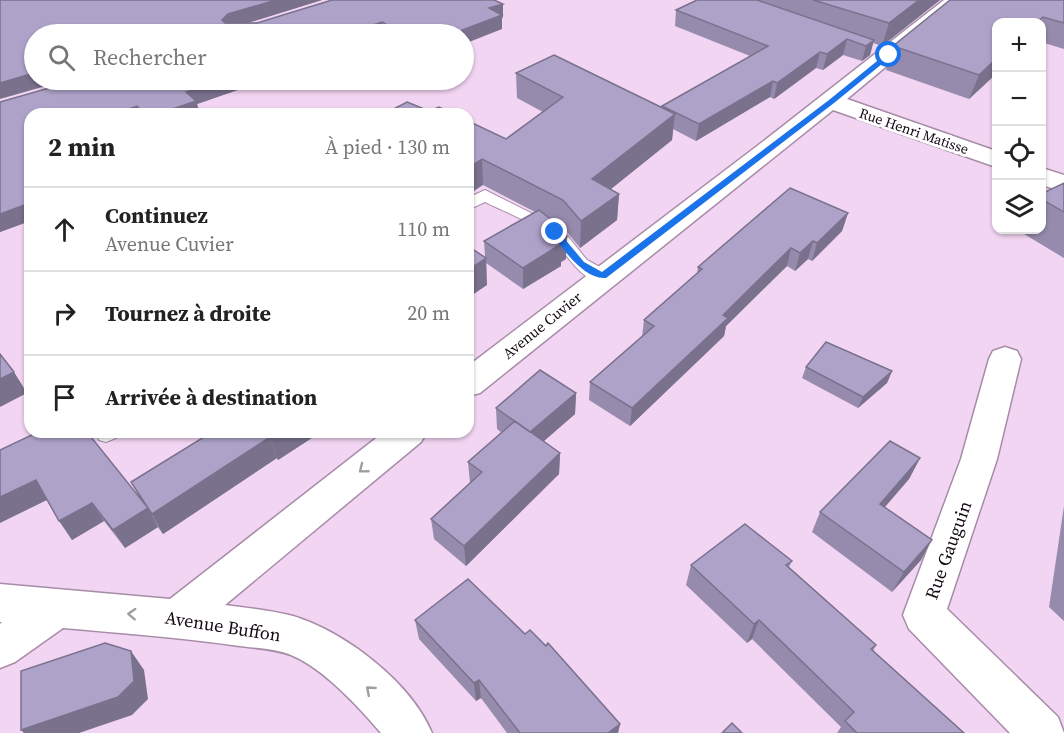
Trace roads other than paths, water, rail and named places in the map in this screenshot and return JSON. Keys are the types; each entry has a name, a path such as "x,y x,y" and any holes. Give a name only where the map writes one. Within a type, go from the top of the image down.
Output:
{"street":[{"name":"Avenue Cuvier","path":"474,379 603,276 832,102 883,52 956,0"},
{"name":"Rue Henri Matisse","path":"832,102 992,158"},
{"path":"1046,178 1064,184"},
{"name":"Rue Gauguin","path":"1005,359 979,459 924,615 1042,733"},
{"path":"179,617 402,438"},
{"name":"Avenue Buffon","path":"0,603 55,610 179,617 276,632 311,643 338,662 396,713 409,733"},
{"path":"0,648 55,610"}],"lane":[{"path":"474,201 485,195 555,232 581,264 603,276"}]}
